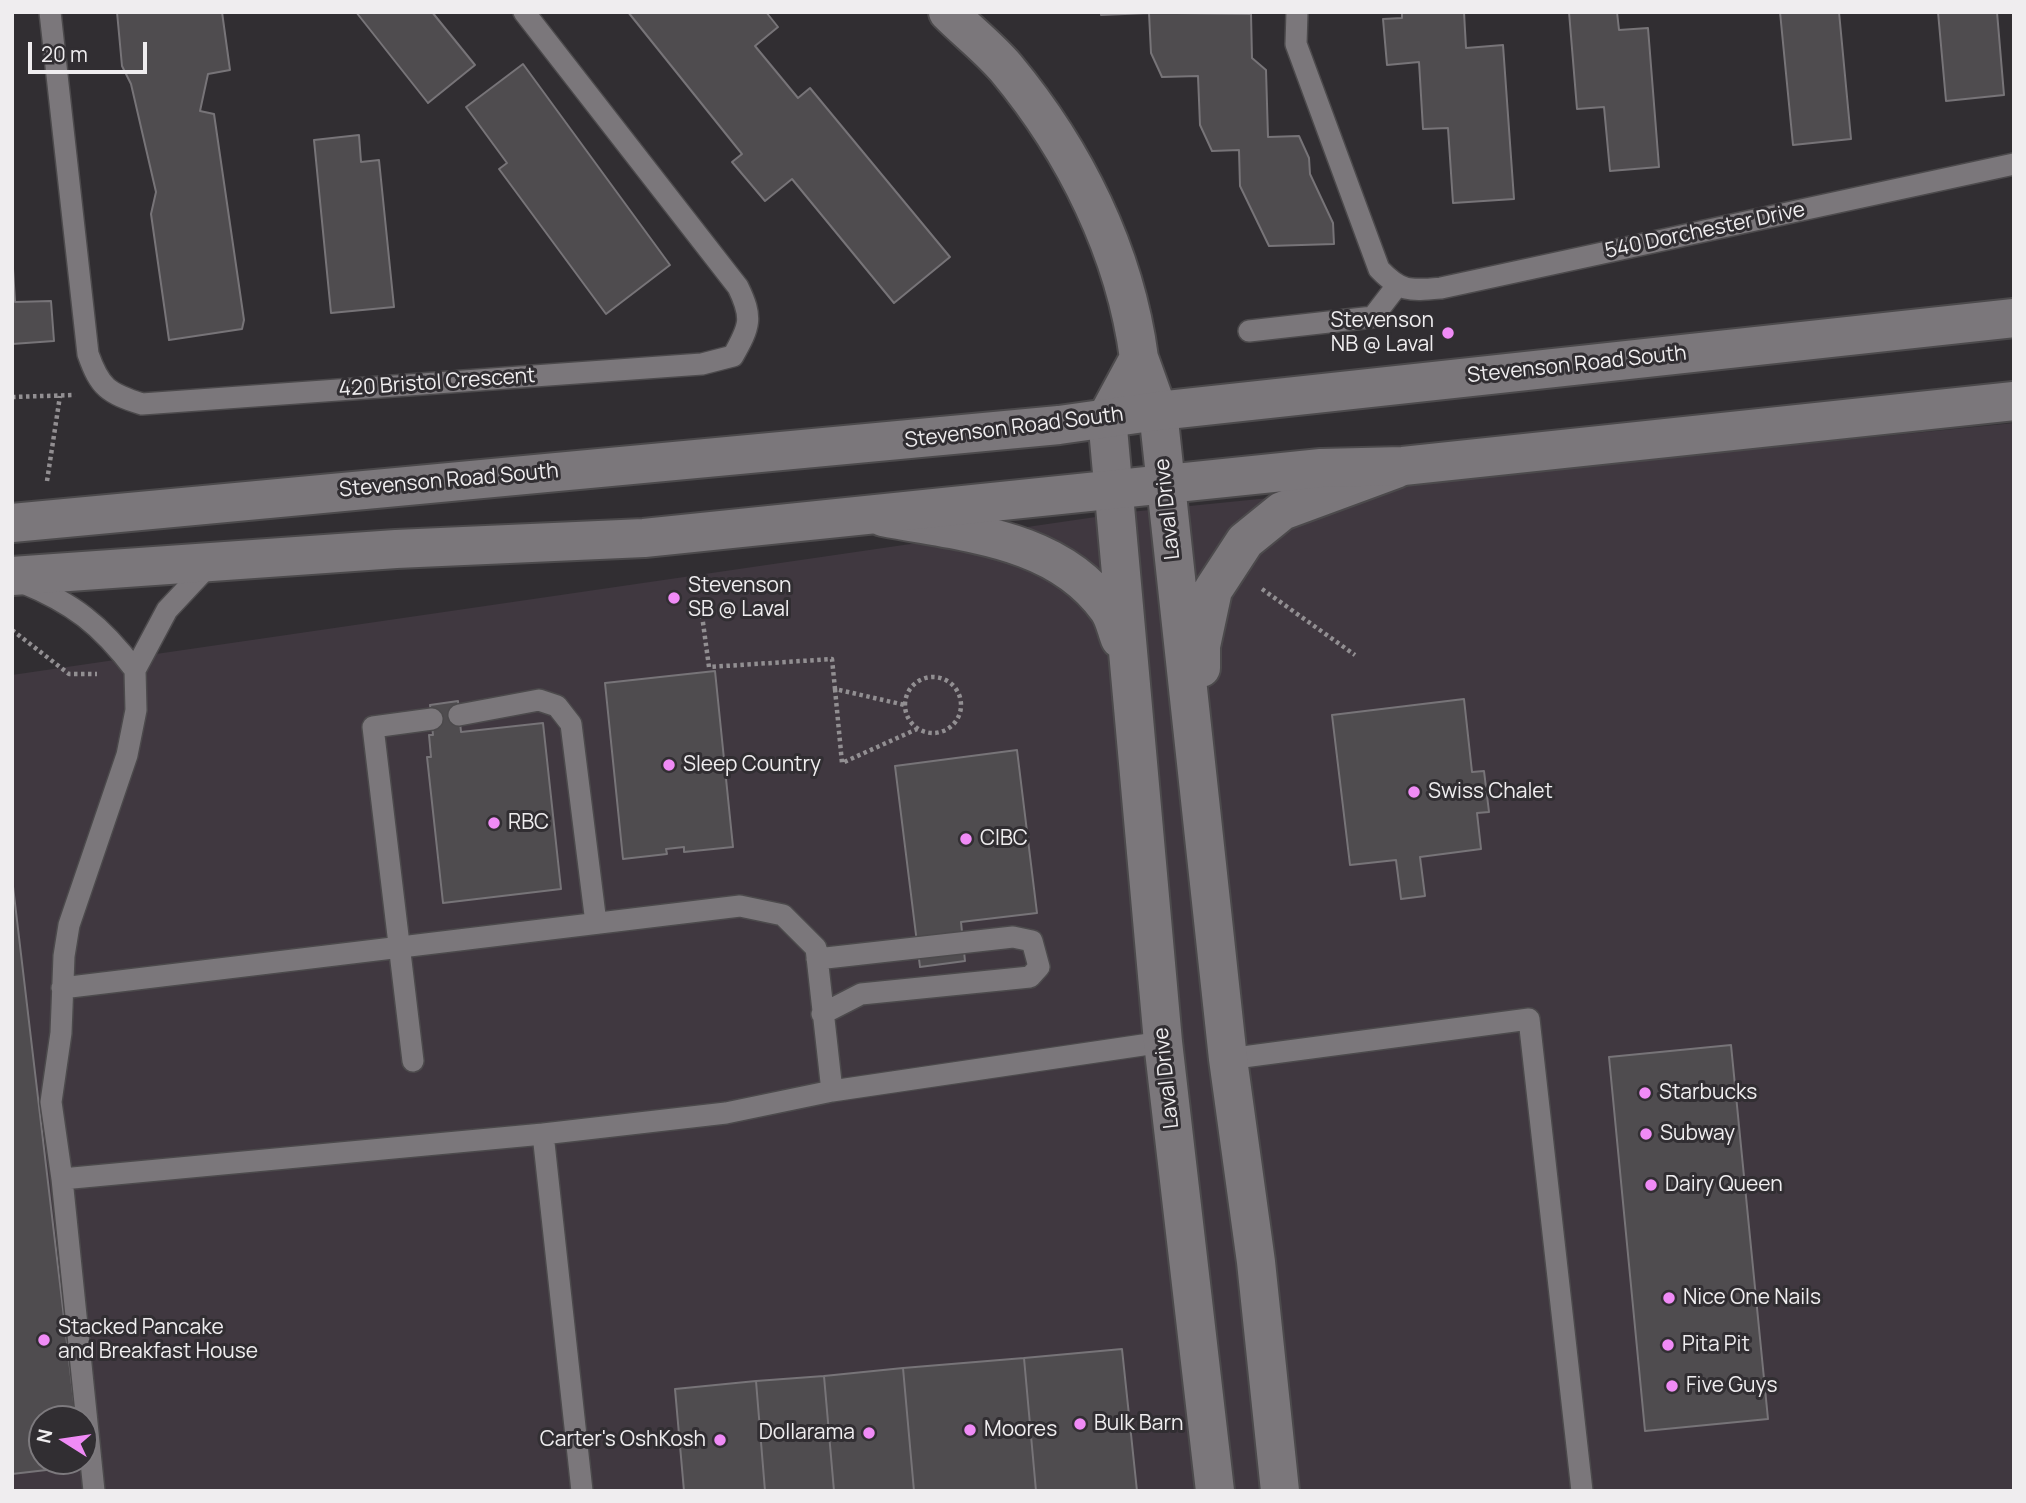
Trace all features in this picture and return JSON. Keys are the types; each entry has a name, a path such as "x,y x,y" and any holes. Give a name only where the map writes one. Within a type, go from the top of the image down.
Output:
{"main road":[{"name":"Laval Drive","path":"948,12 1005,68 1054,134 1084,187 1123,276 1139,358 1158,411 1228,1059 1256,1262 1280,1491"},
{"name":"Stevenson Road South","path":"12,523 260,498 817,450 2014,318"},
{"path":"1107,417 1139,358"},
{"path":"12,577 214,560 644,538 1321,468 1403,466 2014,401"},
{"name":"Laval Drive","path":"1107,417 1163,1042 1214,1491"},
{"name":"Laval Drive","path":"1199,789 1201,646 1213,590 1245,541 1282,511 1403,466"},
{"name":"Laval Drive","path":"874,515 1011,542 1051,559 1079,576 1110,610 1128,663"}],"lane":[{"path":"50,12 88,354 95,376 111,394"},
{"name":"420 Bristol Crescent","path":"111,394 142,404 702,364 733,356 746,332 749,312 738,287 524,12"},
{"path":"1249,331 1373,317 1396,287 1379,269 1296,44 1297,12"},
{"name":"540 Dorchester Drive","path":"1396,287 1415,291 1441,288 2014,164"},
{"path":"94,1491 62,1179 51,1102 61,1033 62,988 69,925 127,755 136,710 135,670 167,610 214,560"},
{"path":"12,577 51,594 82,613 109,636 135,670"},
{"path":"459,715 539,700 557,706 571,724 596,923"},
{"path":"413,1061 373,727 432,719"},
{"path":"62,988 740,906 783,915 816,948 832,1091"},
{"path":"817,959 1013,937 1032,941 1039,967 1030,977 861,994 822,1014"},
{"path":"1228,1059 1529,1018 1582,1491"},
{"path":"62,1179 543,1134 726,1113 832,1091 1163,1042"},
{"path":"543,1134 582,1491"}],"path":[{"path":"12,397 111,394"},
{"path":"47,483 60,396"},
{"path":"1255,584 1355,655"},
{"path":"701,608 709,667 832,659 842,763 917,729 934,733 951,727 960,712 958,694 945,680 927,678 912,688 905,705 907,715 917,729"},
{"path":"12,630 69,674 103,674"},
{"path":"835,689 905,705"}],"shaded area":[{"path":"2014,423 2014,1491 12,1491 12,675 1130,512"}],"building":[{"path":"117,12 222,12 230,70 208,74 200,111 214,114 244,320 242,329 169,340 151,214 156,192 131,84 122,66"},
{"path":"356,12 432,12 475,65 428,103"},
{"path":"628,12 766,12 778,27 755,46 798,98 810,88 950,257 894,303 792,179 765,201 732,162 742,154"},
{"path":"1101,12 1251,14 1252,58 1266,70 1268,137 1299,136 1309,158 1310,174 1333,223 1334,244 1269,246 1240,186 1239,150 1212,151 1200,125 1198,76 1162,77 1151,53 1149,13 1101,15"},
{"path":"1402,12 1464,12 1466,48 1503,45 1514,199 1453,203 1448,128 1423,129 1419,62 1387,65 1383,19 1402,18"},
{"path":"1569,12 1617,12 1619,30 1648,28 1659,167 1610,171 1604,107 1577,109"},
{"path":"1780,12 1839,12 1851,139 1793,145"},
{"path":"1938,12 1997,12 2004,95 1946,101"},
{"path":"523,64 670,265 606,314 499,169 507,163 466,107"},
{"path":"359,135 361,162 379,160 394,307 331,313 314,140"},
{"path":"12,252 15,302 51,301 54,341 12,344"},
{"name":"Sleep Country","path":"715,671 733,847 684,852 684,847 666,849 667,854 623,859 605,683"},
{"name":"Swiss Chalet","path":"1464,699 1472,772 1484,771 1489,812 1477,813 1481,849 1420,857 1425,896 1401,899 1396,860 1350,865 1332,715"},
{"name":"RBC","path":"458,701 461,732 543,723 561,889 443,903 427,757 431,757 429,735 433,735 430,705"},
{"name":"CIBC","path":"1017,750 1037,913 961,922 965,961 920,967 895,766"},
{"path":"12,878 74,1405 28,1405 28,1472 12,1474"},
{"path":"1731,1045 1768,1419 1645,1431 1609,1057"},
{"name":"Bulk Barn","path":"1122,1349 1137,1491 1036,1491 1024,1358"},
{"name":"Moores","path":"1024,1358 1036,1491 914,1491 903,1368"},
{"name":"Dollarama","path":"903,1368 914,1491 834,1491 824,1376"},
{"path":"824,1376 834,1491 765,1491 756,1381"},
{"name":"Carter's OshKosh","path":"756,1381 765,1491 684,1491 675,1389"}],"place":[{"name":"Stevenson NB @ Laval","path":"1448,333"},
{"name":"Stevenson SB @ Laval","path":"674,598"},
{"name":"Sleep Country","path":"669,765"},
{"name":"Swiss Chalet","path":"1414,792"},
{"name":"RBC","path":"494,823"},
{"name":"CIBC","path":"966,839"},
{"name":"Starbucks","path":"1645,1093"},
{"name":"Subway","path":"1646,1134"},
{"name":"Dairy Queen","path":"1651,1185"},
{"name":"Nice One Nails","path":"1669,1298"},
{"name":"Stacked Pancake and Breakfast House","path":"44,1340"},
{"name":"Pita Pit","path":"1668,1345"},
{"name":"Five Guys","path":"1672,1386"},
{"name":"Bulk Barn","path":"1080,1424"},
{"name":"Moores","path":"970,1430"},
{"name":"Dollarama","path":"869,1433"},
{"name":"Carter's OshKosh","path":"720,1440"}]}
